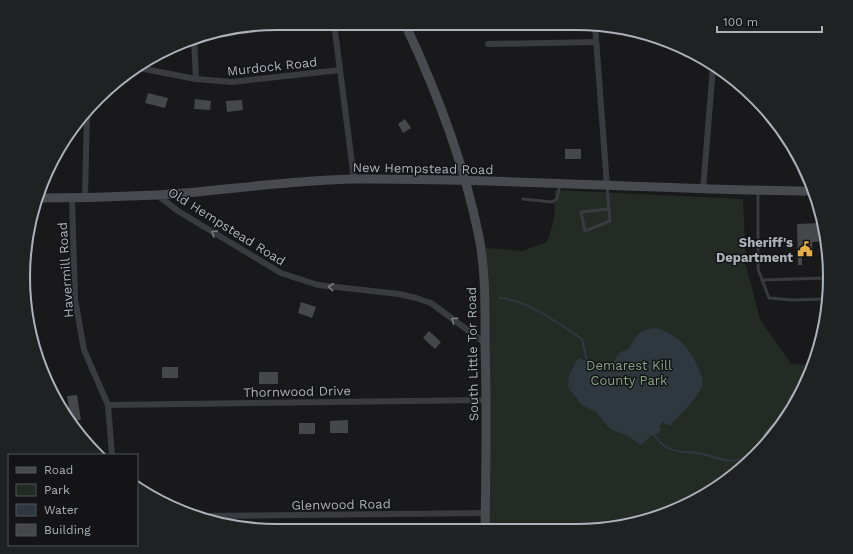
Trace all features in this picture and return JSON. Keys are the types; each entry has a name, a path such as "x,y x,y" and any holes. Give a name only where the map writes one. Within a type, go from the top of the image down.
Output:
{"street":[{"path":"335,30 354,179"},
{"name":"South Little Tor Road","path":"408,30 437,95 465,180 479,238 484,271 486,304 486,524"},
{"path":"595,31 607,186"},
{"path":"488,44 596,42"},
{"path":"194,44 196,79"},
{"name":"Murdock Road","path":"144,69 196,79 232,82 340,70"},
{"path":"703,190 713,72"},
{"path":"85,197 87,119"},
{"name":"New Hempstead Road","path":"43,198 156,194 311,181 354,179 465,180 703,190 807,191"},
{"name":"Old Hempstead Road","path":"156,194 178,211 281,273 318,285 399,294 431,303 485,343"},
{"name":"Havermill Road","path":"72,198 75,299 84,350 108,405 112,454"},
{"name":"Thornwood Drive","path":"108,405 486,400"},
{"name":"Glenwood Road","path":"212,516 486,513"}],"lane":[{"path":"523,199 552,202 557,199 560,184"},
{"path":"607,186 609,209 610,221 585,231 581,212 609,209"},
{"path":"758,190 758,269 769,298 793,300 822,299"},
{"path":"762,280 823,278"}],"green space":[{"name":"Demarest Kill County Park","path":"555,190 743,199 746,266 760,319 791,364 807,365 798,386 790,400 762,440 739,463 726,473 700,491 685,499 640,516 608,522 576,524 487,524 486,248 523,251 547,242 554,220"}],"water":[{"path":"656,328 671,334 688,350 700,373 702,385 694,400 670,426 663,422 659,426 661,430 658,434 653,434 641,445 628,436 610,429 596,412 582,405 568,387 569,375 578,358 587,361 600,372 613,362 620,352 629,349 639,334 645,330"}],"building":[{"path":"148,93 168,98 165,108 145,103"},
{"path":"195,99 211,101 210,110 194,109"},
{"path":"242,100 243,110 227,112 226,101"},
{"path":"405,119 411,128 403,133 398,124"},
{"path":"565,149 581,149 581,159 565,159"},
{"name":"Sheriff's Department","path":"817,223 820,241 812,242 813,257 802,257 802,265 798,265 797,224"},
{"path":"301,302 316,307 312,318 298,313"},
{"path":"429,331 441,342 435,349 423,338"},
{"path":"162,367 178,367 178,378 162,378"},
{"path":"259,372 278,372 278,384 259,384"},
{"path":"77,395 81,420 76,420 69,410 67,396"},
{"path":"348,420 348,433 330,433 330,421"},
{"path":"299,423 315,423 315,434 299,434"}],"waterway":[{"path":"499,298 521,303 532,308 582,339 587,361"},
{"path":"763,439 767,431 776,422"},
{"path":"653,434 666,447 679,452 698,453 732,461 746,457"}],"place":[{"name":"Sheriff's Department","path":"805,249"}]}
